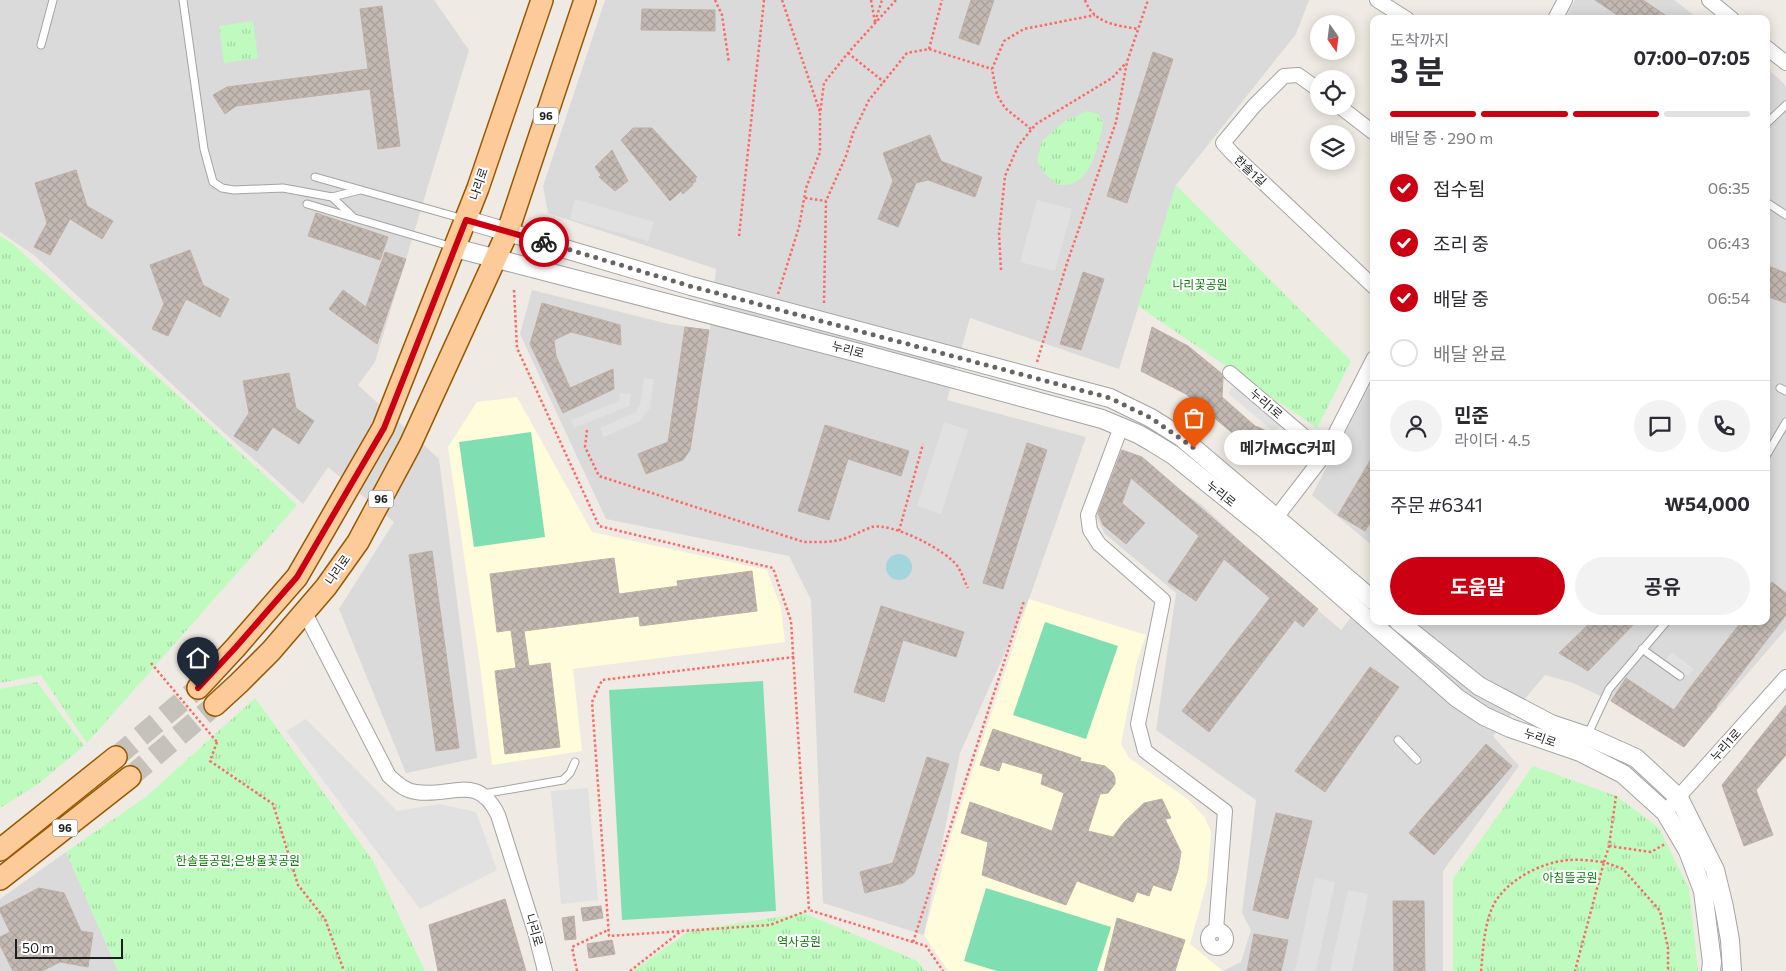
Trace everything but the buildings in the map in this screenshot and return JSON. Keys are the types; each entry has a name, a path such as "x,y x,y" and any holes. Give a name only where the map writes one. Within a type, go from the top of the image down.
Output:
{"main road":[{"name":"나리로","path":"215,705 271,651 326,587 358,542 410,445 508,231 585,0"},
{"name":"나리로","path":"198,688 297,577 384,428 466,220 540,1"},
{"name":"96","path":"0,850 116,757"},
{"name":"96","path":"0,879 130,777"}],"street":[{"path":"1378,0 1401,15"},
{"path":"1558,15 1565,0"},
{"path":"1709,0 1727,15"},
{"path":"1770,50 1786,63"},
{"name":"한솔1길","path":"1310,84 1298,75 1284,76 1254,106 1223,143 1370,283"},
{"path":"1351,115 1370,130"},
{"name":"누리로","path":"466,220 690,286 1110,398 1151,418 1181,437 1370,617"},
{"name":"누리로","path":"455,248 860,353 1102,419 1138,434 1173,455 1271,524 1370,598"},
{"path":"1271,524 1325,454 1370,366"},
{"name":"누리1로","path":"1230,373 1325,454"},
{"path":"1120,426 1088,515 1090,530 1099,544 1163,600 1138,724 1145,751 1224,811 1216,930"},
{"path":"304,611 389,776 400,787 415,792 468,790 483,794"},
{"name":"누리로","path":"1379,625 1457,698 1484,716 1510,728 1580,752 1623,774 1665,812 1688,851 1703,891 1712,962 1711,971"},
{"name":"누리로","path":"1403,625 1480,686 1551,724 1587,736 1636,758 1679,798 1715,870 1730,940 1732,971"},
{"name":"누리1로","path":"1665,812 1784,684"},
{"name":"나리로","path":"483,794 492,803 498,815 535,932 545,971"}],"lane":[{"path":"41,45 53,0"},
{"path":"183,0 204,149 213,182 222,188 234,190 283,188 332,197 360,190"},
{"path":"1770,120 1786,106"},
{"path":"314,176 466,220"},
{"path":"332,197 355,218"},
{"path":"307,204 455,248"},
{"path":"1770,204 1786,214"},
{"path":"1770,449 1786,422"},
{"path":"1580,752 1608,690 1664,625"},
{"path":"1642,650 1680,676"},
{"path":"1398,740 1417,760"},
{"path":"483,794 563,780 570,773 575,762"}],"path":[{"path":"715,0 722,15 729,63"},
{"path":"739,236 764,0"},
{"path":"782,0 820,114"},
{"path":"871,0 875,23"},
{"path":"875,23 882,0"},
{"path":"778,295 799,227 806,188 820,152 820,114 824,84 848,53 896,0"},
{"path":"929,49 942,0"},
{"path":"1085,0 1097,18 1138,29"},
{"path":"1037,363 1067,262 1116,122 1127,62 1148,0"},
{"path":"1031,129 1004,108 997,95 992,69 1004,41 1024,29 1095,15"},
{"path":"824,303 826,201 846,156 853,133 869,100 907,54 929,49 992,69"},
{"path":"848,53 884,82"},
{"path":"1000,270 999,234 1005,176 1018,146 1036,124 1112,78 1127,62"},
{"path":"804,198 826,201"},
{"path":"514,290 517,348 598,526 773,568 790,621 794,658 809,910"},
{"path":"587,430 585,447 599,476 804,542 844,539 873,527 899,531 920,539 943,553 957,566 968,588"},
{"path":"899,531 923,444"},
{"path":"913,942 1024,601"},
{"path":"794,658 602,680 592,702 609,936 770,925 809,910 926,946 942,971"},
{"path":"151,663 217,742 210,761 273,804 298,885 326,919 344,971"},
{"path":"1575,971 1609,846 1616,796"},
{"path":"1609,846 1651,852 1668,843"},
{"path":"1481,971 1484,937 1492,906 1508,886 1532,870 1568,860 1604,862 1623,869 1660,911 1668,948 1668,971"},
{"path":"577,971 572,947 608,930"},
{"path":"630,971 681,932"}],"shaded area":[{"path":"0,0 434,0 469,50 375,362 358,385 439,459 477,758 406,773 339,609 394,522 328,467 303,504 34,255 0,232"},
{"path":"605,0 1309,0 1296,34 1176,185 1119,369 970,318 947,400 1086,437 1029,599 960,753 924,935 823,903 811,600 789,556 606,519 520,334 532,290 669,324 710,330 716,269 548,213 543,186"},
{"path":"1575,0 1674,0 1694,15 1567,15"},
{"path":"1770,71 1786,86 1786,629 1684,747 1611,701 1573,683 1545,675 1493,736 1519,766 1443,871 1443,971 1223,971 1241,962 1251,930 1242,913 1256,800 1156,730 1176,593 1105,534 1092,509 1113,445 1202,505 1262,562 1341,630 1370,594 1370,625 1770,625"},
{"path":"575,199 654,222 648,241 570,219"},
{"path":"1037,200 1072,209 1055,271 1020,262"},
{"path":"644,378 654,379 650,408 640,421 604,437 600,428 636,412 640,405"},
{"path":"1236,383 1283,423 1274,432 1228,393"},
{"path":"1370,386 1370,544 1312,495"},
{"path":"620,393 631,394 629,406 574,428 571,420 619,401"},
{"path":"517,397 592,532 767,570 781,608 785,642 573,669 582,751 492,765 480,665 448,447 477,402"},
{"path":"944,422 968,430 941,514 917,506"},
{"path":"1029,599 1146,635 1137,661 1121,744 1129,758 1189,800 1205,818 1211,832 1207,882 1190,944 1223,971 948,971 924,935 950,839"},
{"path":"1672,652 1694,669 1688,676 1666,659"},
{"path":"306,719 397,811 439,804 476,812 497,870 420,909 286,731"},
{"path":"588,788 598,900 561,904 551,791"},
{"path":"66,852 118,971 0,971 0,899"},
{"path":"1315,878 1335,882 1316,971 1295,971"},
{"path":"1348,890 1368,894 1352,971 1330,971"}],"green space":[{"path":"253,21 258,58 224,63 219,26"},
{"path":"1087,111 1098,114 1103,123 1094,156 1086,173 1080,179 1071,184 1058,185 1045,174 1037,161 1042,141 1065,121"},
{"name":"나리꽃공원","path":"1176,185 1351,361 1317,428 1138,306"},
{"path":"0,236 13,244 297,505 87,743 41,675 0,683"},
{"path":"531,432 545,537 474,547 459,442"},
{"path":"1045,622 1118,646 1086,739 1013,715"},
{"path":"763,681 776,911 622,920 609,690"},
{"path":"37,682 84,746 38,784 0,808 0,689"},
{"name":"한솔뜰공원;은방울꽃공원","path":"255,698 373,861 425,971 118,971 66,852 146,797"},
{"name":"아침뜰공원","path":"1533,766 1616,796 1659,828 1689,889 1698,971 1453,971 1453,879"},
{"path":"986,888 1111,927 1097,971 997,971 964,961"},
{"name":"역사공원","path":"804,913 917,961 925,971 633,971 689,931"}],"water":[{"path":"899,554 908,558 912,567 908,576 899,580 890,576 886,567 890,558"}],"tunnel":[{"path":"116,757 198,688"},
{"path":"130,777 215,705"}],"way so far":[{"path":"544,242 690,286 1110,398 1151,418 1181,437 1194,448"}],"place":[{"name":"메가MGC커피","path":"1194,448"}],"route":[{"path":"198,688 297,577 384,428 466,220 544,242"}]}
